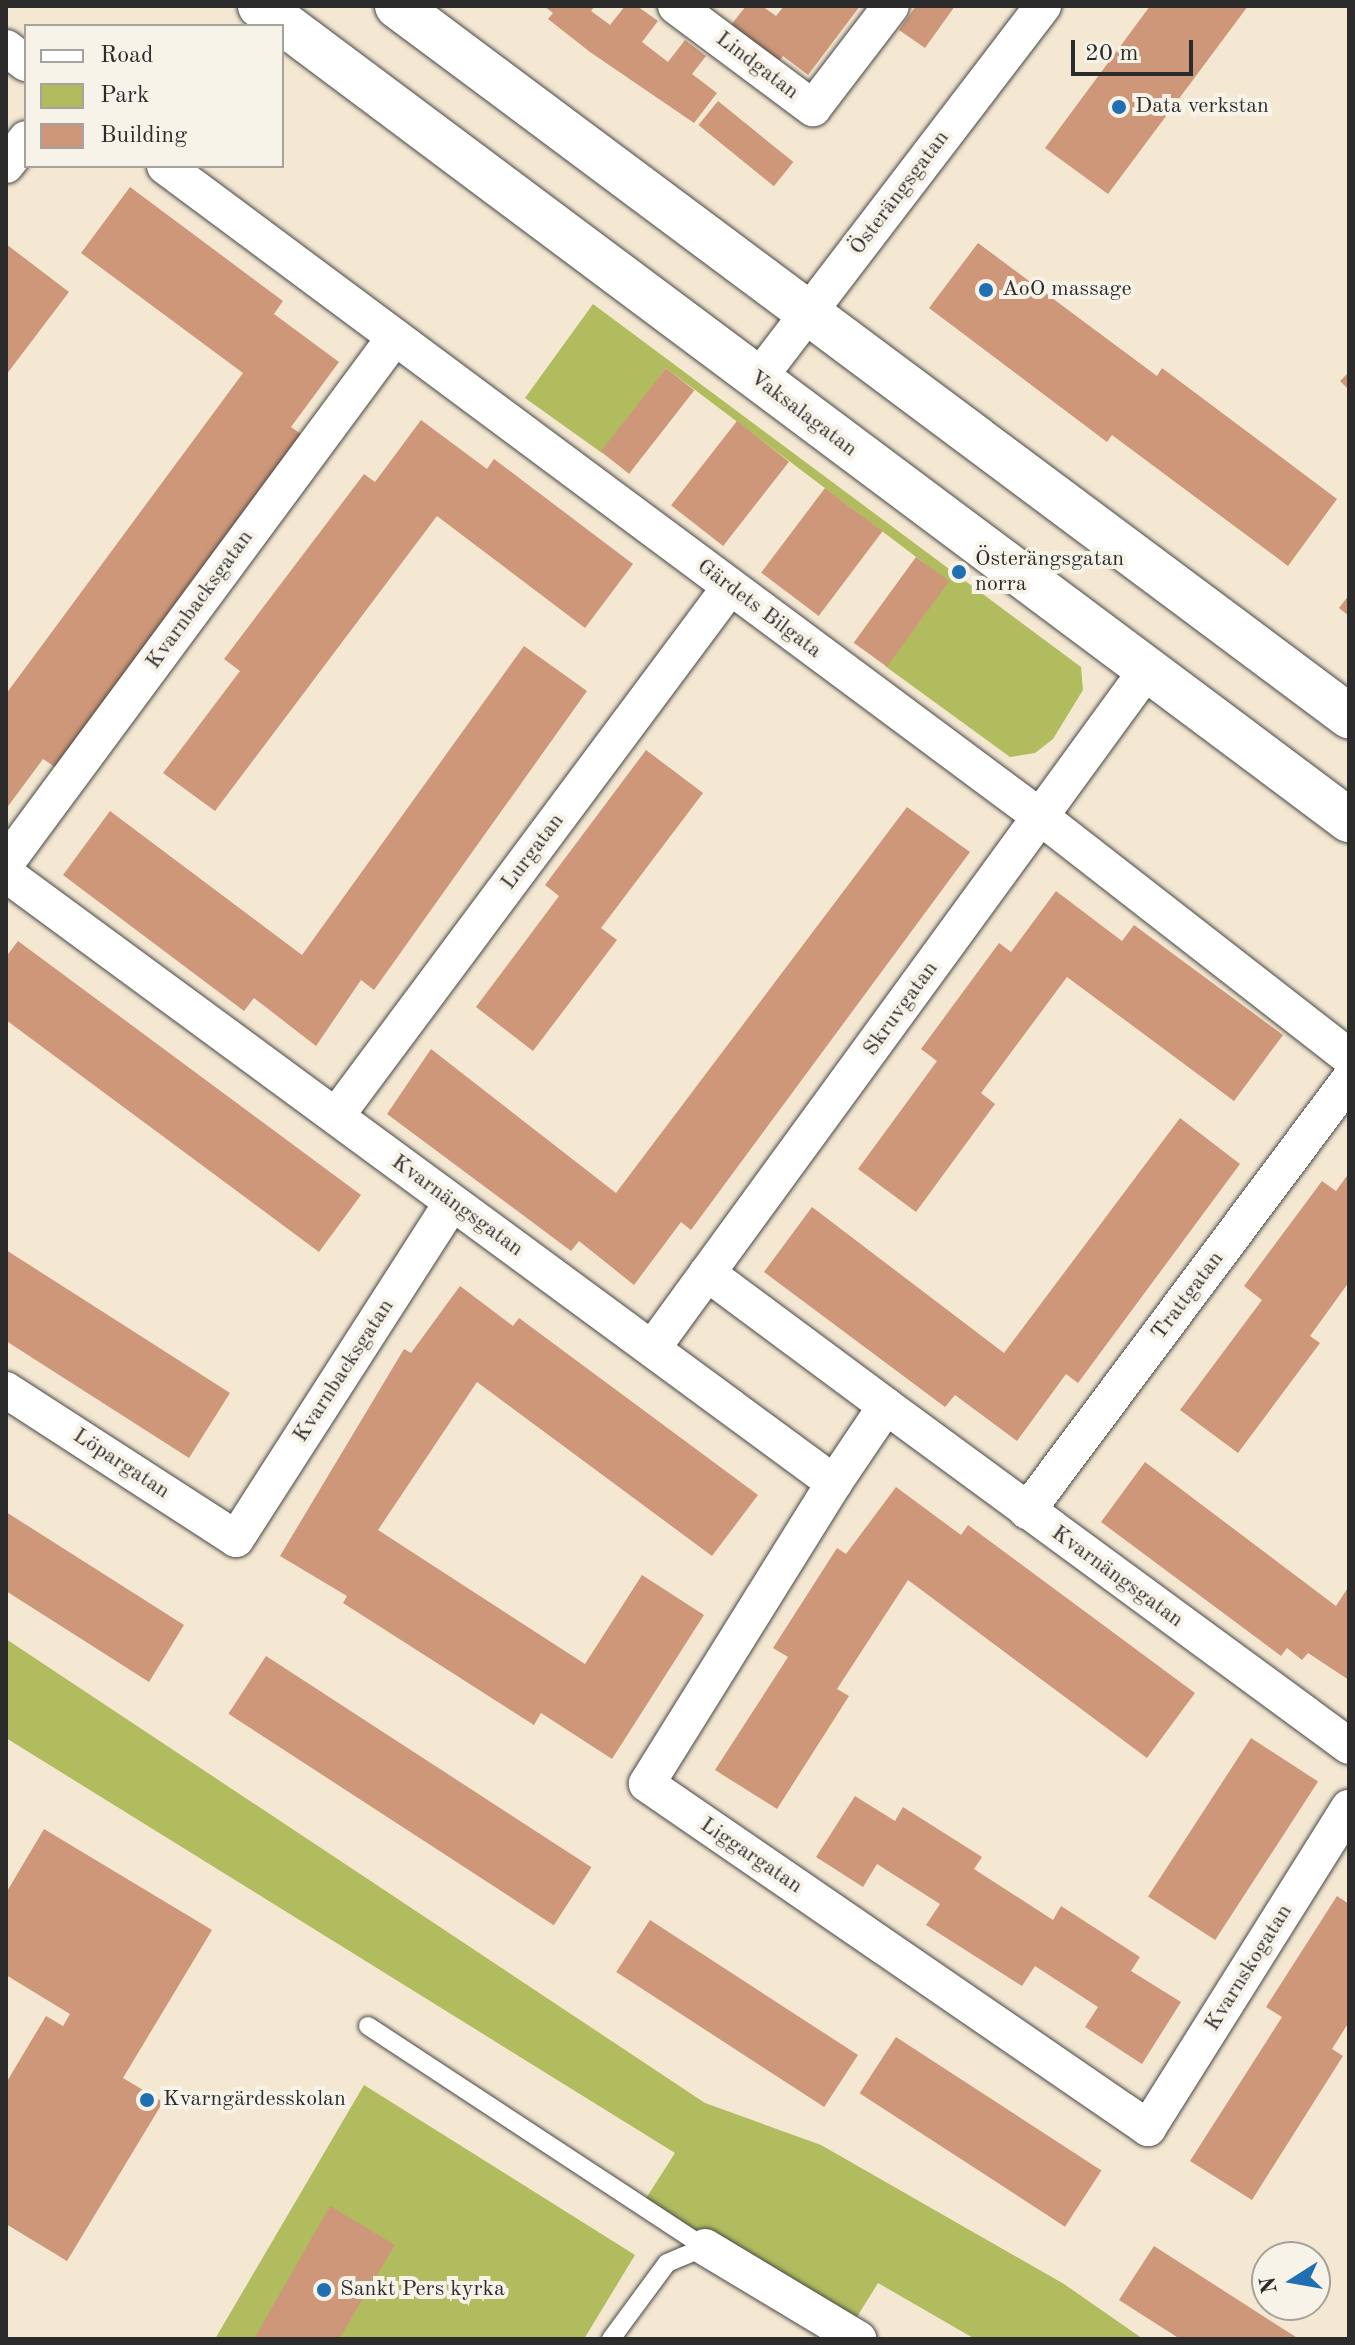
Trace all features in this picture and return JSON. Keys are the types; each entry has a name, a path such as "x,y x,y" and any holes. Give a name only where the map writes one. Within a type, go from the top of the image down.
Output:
{"main road":[{"name":"Vaksalagatan","path":"260,6 284,24"},
{"path":"397,6 1349,716"},
{"name":"Vaksalagatan","path":"284,24 1349,820"}],"street":[{"name":"Lindgatan","path":"676,6 813,108 891,6"},
{"name":"Österängsgatan","path":"757,380 1043,6"},
{"path":"6,48 24,62"},
{"path":"6,165 24,142"},
{"name":"Gärdets Bilgata","path":"168,168 1042,818 1349,1057"},
{"name":"Kvarnbacksgatan","path":"6,863 395,337"},
{"name":"Lurgatan","path":"336,1116 730,587"},
{"name":"Skruvgatan","path":"654,1346 1147,670"},
{"name":"Kvarnängsgatan","path":"6,874 451,1204 654,1346 834,1483"},
{"name":"Trattgatan","path":"1027,1511 1349,1080"},
{"name":"Kvarnbacksgatan","path":"236,1539 451,1204"},
{"name":"Kvarnängsgatan","path":"707,1273 1349,1746"},
{"name":"Löpargatan","path":"6,1390 236,1539"},
{"path":"834,1483 886,1406"},
{"name":"Liggargatan","path":"834,1483 647,1784 1148,2128"},
{"name":"Kvarnskogatan","path":"1148,2128 1349,1808"},
{"path":"705,2247 858,2339"}],"lane":[{"path":"368,2026 705,2247"},
{"path":"611,2339 667,2263 705,2247"}],"green space":[{"path":"593,304 1081,667 1083,690 1053,739 1035,753 1010,757 885,666 948,581 666,368 602,453 525,398"},
{"path":"6,1639 705,2103 821,2145 1064,2284 1143,2339 975,2339 878,2283 847,2333 643,2203 675,2153 6,1738"},
{"path":"364,2085 635,2255 584,2339 215,2339"}],"building":[{"path":"544,6 595,6 591,11 610,25 625,6 637,6 658,21 642,42 668,62 685,40 706,56 692,74 717,93 694,123 590,52 548,19 553,13"},
{"path":"746,6 762,6 776,16 784,6 860,6 808,75 783,56 778,62 731,25"},
{"path":"916,6 955,6 925,48 899,30"},
{"path":"1150,6 1248,6 1108,194 1045,148"},
{"path":"718,101 793,162 774,186 698,125"},
{"path":"130,187 283,301 274,314 339,362 291,427 301,434 55,767 43,759 6,809 6,694 243,373 81,253"},
{"path":"978,243 1157,376 1162,368 1337,499 1288,566 1112,435 1107,442 929,308"},
{"path":"6,244 69,292 6,375"},
{"path":"666,368 694,390 629,474 601,452"},
{"path":"1349,372 1349,390 1340,381"},
{"path":"421,420 487,469 494,459 633,564 585,628 437,516 215,811 163,773 240,671 224,659 364,474 375,482"},
{"path":"737,421 789,462 723,546 671,505"},
{"path":"825,488 883,531 819,616 761,573"},
{"path":"916,557 949,581 887,667 854,643"},
{"path":"1349,595 1349,616 1339,608"},
{"path":"524,646 587,691 374,990 361,980 316,1046 254,998 244,1011 63,875 110,811 302,955"},
{"path":"646,750 703,793 601,928 617,940 533,1051 476,1007 559,896 545,885"},
{"path":"907,807 970,852 691,1230 681,1222 634,1285 579,1241 571,1251 387,1114 431,1049 616,1193"},
{"path":"1056,891 1122,941 1134,925 1283,1035 1234,1101 1067,977 981,1093 995,1104 916,1212 858,1169 937,1061 921,1049 999,943 1011,952"},
{"path":"18,941 361,1195 319,1252 6,1020 6,957"},
{"path":"1180,1118 1240,1164 1078,1383 1066,1374 1017,1441 955,1395 945,1407 764,1272 812,1207 1004,1353"},
{"path":"1349,1173 1349,1282 1310,1336 1320,1343 1238,1453 1180,1410 1262,1300 1244,1286 1322,1181 1336,1191"},
{"path":"6,1250 230,1393 189,1458 6,1341"},
{"path":"460,1286 513,1326 519,1318 758,1495 712,1556 477,1382 378,1530 585,1664 642,1575 704,1615 612,1759 541,1713 534,1725 343,1603 347,1596 280,1556 404,1349 411,1353"},
{"path":"1145,1462 1336,1606 1349,1586 1349,1680 1308,1653 1302,1660 1287,1648 1281,1656 1101,1522"},
{"path":"896,1487 961,1535 968,1525 1195,1693 1147,1758 908,1580 837,1689 849,1696 777,1809 715,1770 788,1657 773,1648 837,1548 846,1554"},
{"path":"6,1512 184,1625 149,1682 6,1591"},
{"path":"266,1656 591,1867 554,1925 228,1714"},
{"path":"1251,1738 1318,1782 1215,1940 1148,1897"},
{"path":"855,1796 895,1821 903,1807 982,1857 974,1869 1053,1920 1061,1906 1140,1957 1131,1971 1181,2002 1142,2064 1085,2027 1098,2007 1035,1966 1022,1986 926,1925 940,1904 877,1864 863,1887 816,1857"},
{"path":"44,1829 212,1930 123,2078 163,2102 67,2261 6,2224 6,2083 46,2016 63,2026 70,2014 6,1975 6,1893"},
{"path":"1337,1896 1349,1904 1349,2022 1332,2049 1343,2056 1252,2200 1190,2161 1282,2017 1266,2007"},
{"path":"650,1920 858,2055 824,2107 616,1972"},
{"path":"896,2037 1101,2170 1065,2227 860,2093"},
{"name":"Sankt Pers kyrka","path":"330,2206 395,2245 339,2339 254,2339"},
{"path":"1154,2246 1251,2308 1251,2321 1271,2321 1299,2339 1180,2339 1119,2300"}],"place":[{"name":"Data verkstan","path":"1119,107"},
{"name":"AoO massage","path":"986,290"},
{"name":"Österängsgatan norra","path":"959,572"},
{"name":"Kvarngärdesskolan","path":"147,2100"},
{"name":"Sankt Pers kyrka","path":"324,2290"}]}
